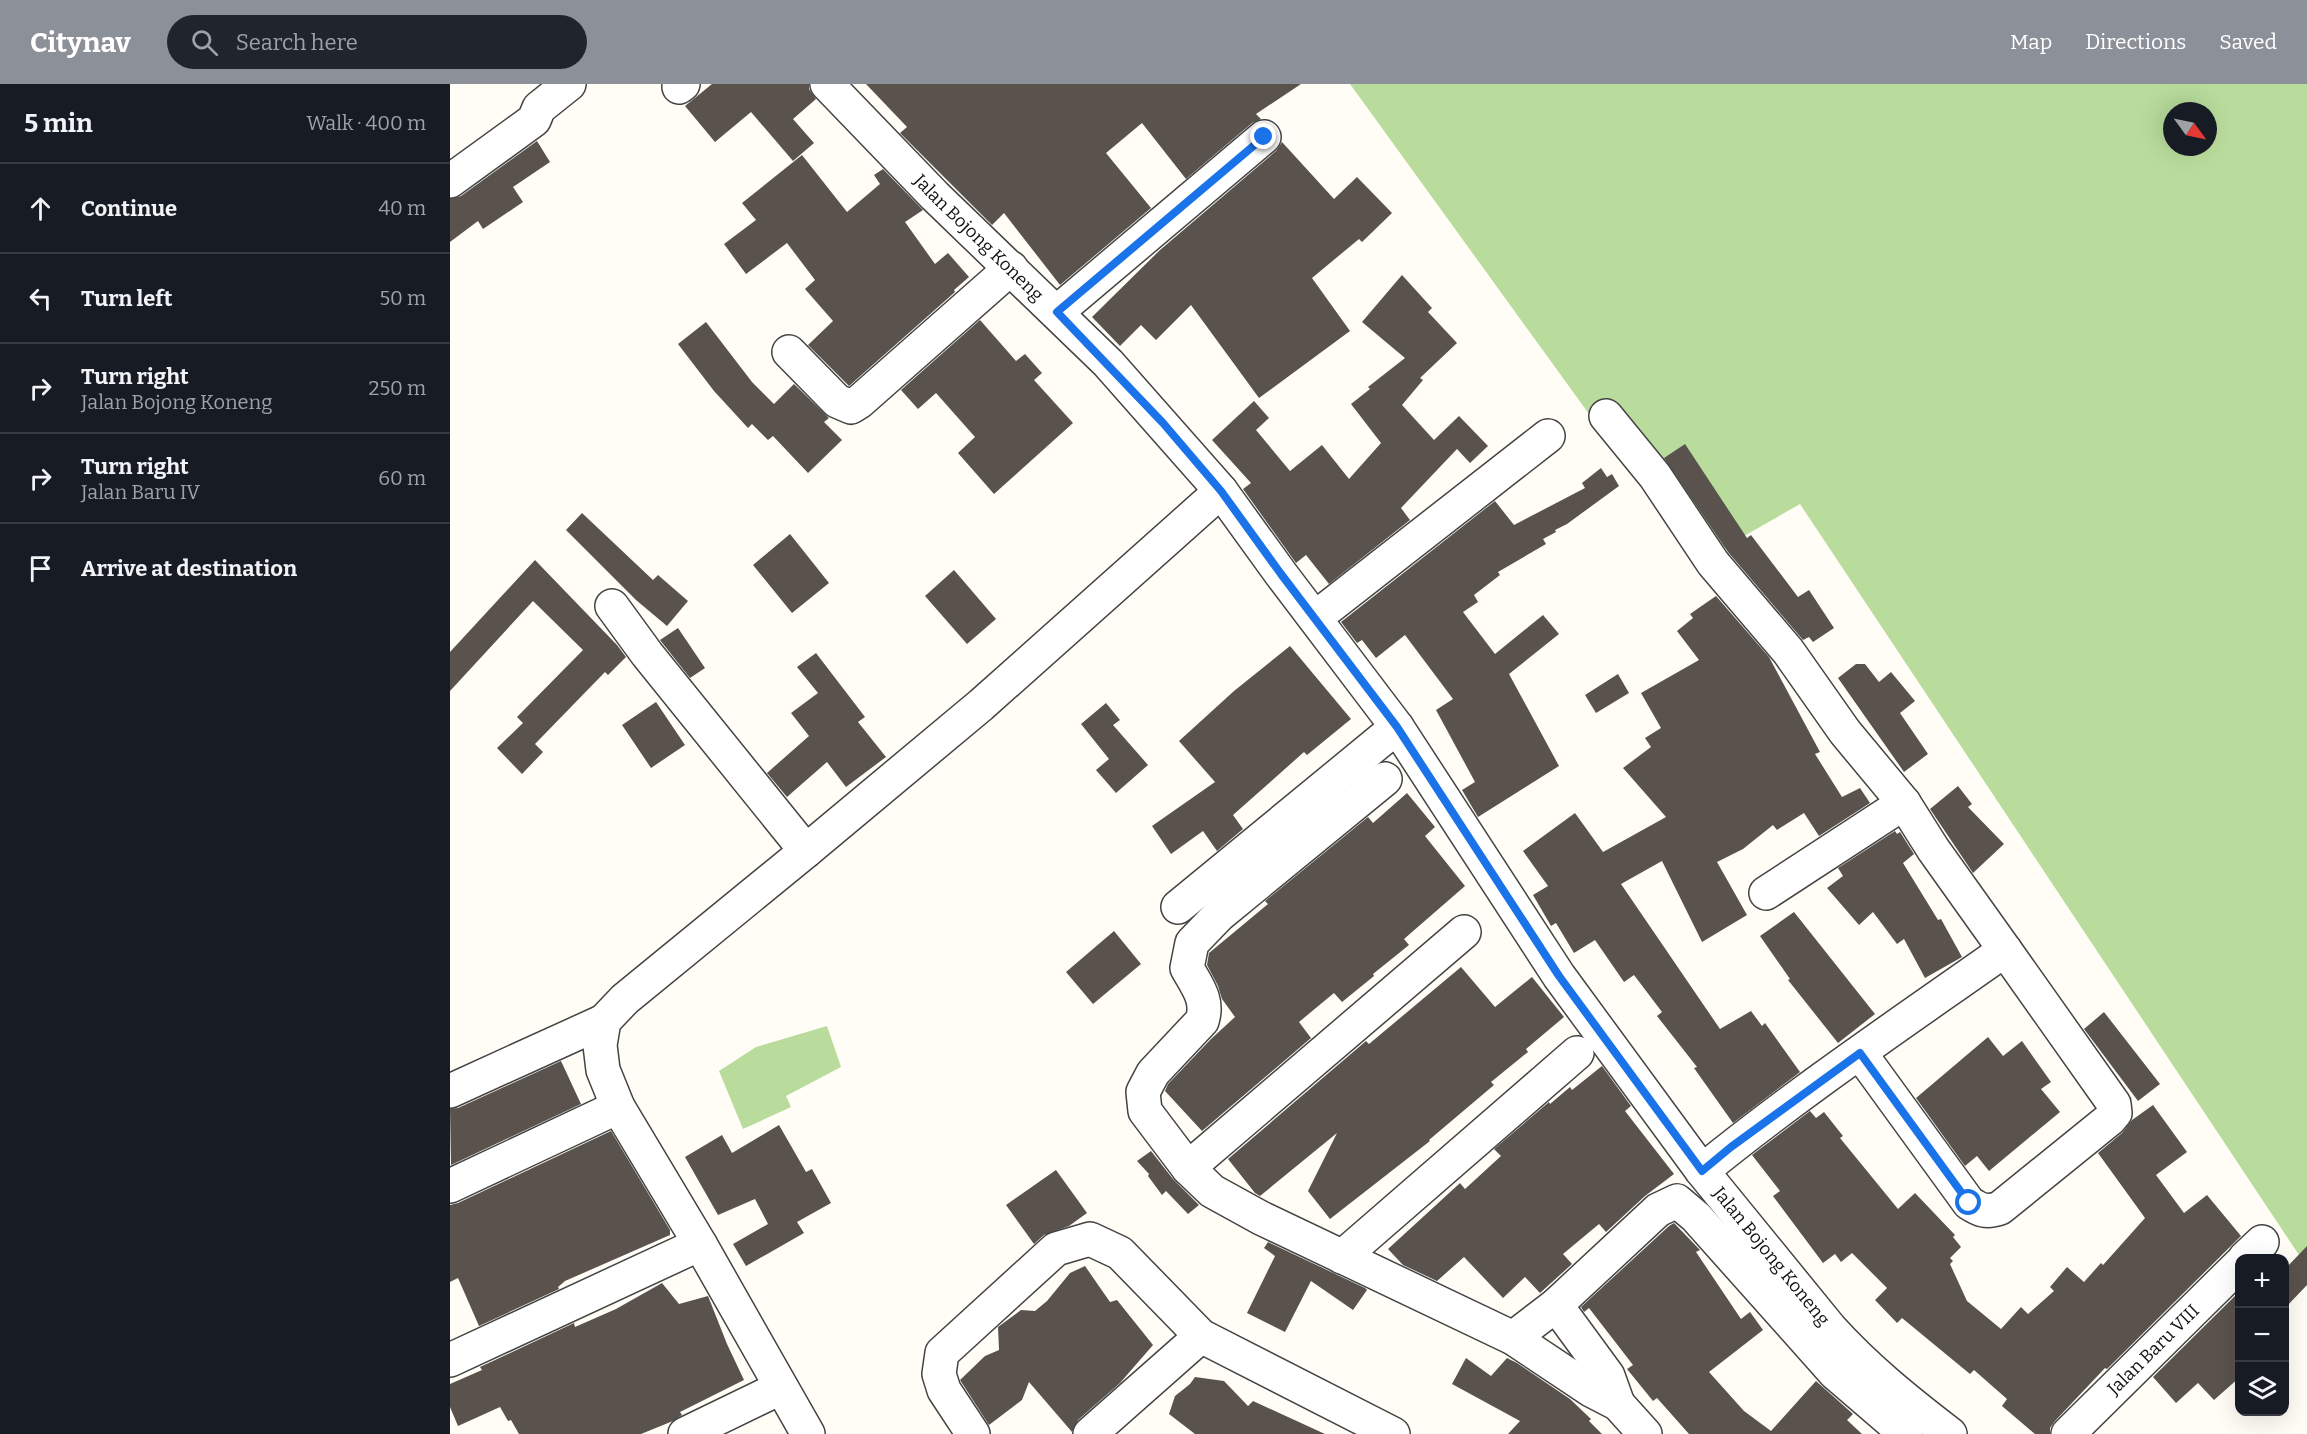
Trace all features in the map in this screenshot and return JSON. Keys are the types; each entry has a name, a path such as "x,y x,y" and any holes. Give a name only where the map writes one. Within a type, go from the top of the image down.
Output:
{"street":[{"path":"450,181 534,120 539,108 568,84"},
{"name":"Jalan Bojong Koneng","path":"827,84 934,196 1057,312 1132,389 1221,491 1397,727 1559,976 1702,1171 1851,1351 1886,1383 1950,1434"},
{"path":"1057,312 1264,137"},
{"path":"789,352 837,401 851,407 1011,268"},
{"path":"1606,416 1654,476 1713,563 1788,651 1845,732 1904,803 1933,849 2114,1104 2115,1113 2000,1208 1990,1212 1980,1210 1969,1203 1860,1053"},
{"path":"1315,618 1548,436"},
{"path":"450,1091 604,1021 625,999 981,705 1221,491"},
{"path":"612,606 647,654 806,851"},
{"path":"1178,907 1397,727"},
{"path":"1385,779 1219,915 1192,943 1187,968 1204,998 1206,1010 1202,1021 1153,1073 1143,1092 1145,1111 1188,1168 1212,1191 1238,1207 1513,1338 1592,1390 1618,1404 1645,1434"},
{"path":"1766,893 1904,803"},
{"path":"1188,1168 1464,932"},
{"path":"1702,1171 1731,1147 2005,950"},
{"path":"604,1021 600,1045 603,1070 618,1107 700,1244 808,1434"},
{"path":"1342,1257 1577,1053"},
{"path":"450,1186 618,1107"},
{"path":"1513,1338 1556,1305 1658,1210 1677,1201 1696,1217 1835,1373 1906,1434"},
{"path":"974,1434 944,1390 939,1374 942,1353 1056,1249 1090,1239 1120,1253 1201,1336 1393,1434"},
{"path":"450,1360 700,1244"},
{"name":"Jalan Baru VIII","path":"2068,1434 2235,1269"},
{"path":"1556,1305 1608,1376 1618,1404"},
{"path":"1090,1434 1201,1336"},
{"path":"685,1434 780,1388"}],"green space":[{"path":"1350,84 2307,84 2307,1267 1800,504 1697,563"},
{"path":"827,1026 841,1067 786,1096 791,1107 743,1129 719,1071 756,1047"}],"building":[{"path":"712,84 809,84 809,89 816,99 793,119 814,143 793,161 751,112 715,142 685,106"},
{"path":"866,84 1301,84 1256,114 1261,119 1252,123 1186,179 1142,123 1106,153 1151,208 1060,285 1004,213 992,225 900,133 907,127"},
{"path":"537,141 550,162 513,187 523,202 483,229 478,221 450,242 450,199 461,196"},
{"path":"1282,142 1334,199 1357,177 1392,213 1362,242 1359,239 1312,278 1350,331 1259,398 1191,305 1156,340 1141,325 1120,346 1092,317 1160,250 1276,151"},
{"path":"802,155 847,212 880,184 874,175 883,169 923,210 905,222 935,264 948,253 969,277 849,386 808,345 833,321 805,289 815,280 787,243 746,274 724,244 756,220 742,203"},
{"path":"1402,275 1432,308 1428,312 1457,343 1420,378 1423,380 1402,405 1434,440 1459,416 1488,446 1470,463 1457,449 1401,508 1410,520 1329,584 1306,555 1296,563 1243,489 1251,483 1212,440 1254,401 1269,418 1256,430 1290,471 1322,445 1349,479 1381,443 1351,404 1370,389 1368,387 1405,358 1362,322"},
{"path":"980,320 1016,361 1025,354 1042,373 1034,380 1073,423 994,494 958,453 975,437 936,393 918,409 901,390"},
{"path":"706,322 752,382 774,404 794,384 829,418 824,422 842,440 808,473 773,436 768,440 752,424 748,428 714,391 678,344"},
{"path":"1685,444 1747,538 1751,535 1798,597 1809,590 1834,628 1813,642 1809,637 1803,640 1728,552 1664,458"},
{"path":"1601,468 1607,477 1612,474 1619,486 1543,539 1546,544 1498,572 1500,575 1474,595 1478,602 1463,612 1495,654 1543,615 1559,634 1509,674 1559,766 1478,817 1462,790 1475,782 1436,710 1453,699 1405,635 1376,658 1362,640 1357,643 1341,622 1495,501 1514,525 1585,488 1582,483"},
{"path":"582,513 653,580 658,575 688,601 667,626 636,600 566,530"},
{"path":"790,534 829,583 792,613 753,565"},
{"path":"535,560 626,657 608,675 605,672 535,744 543,752 522,774 497,748 523,723 517,717 583,650 533,601 450,691 450,652"},
{"path":"954,570 996,619 967,644 925,596"},
{"path":"1716,596 1769,657 1820,752 1815,754 1842,797 1860,788 1870,803 1819,836 1804,813 1777,830 1773,825 1743,849 1717,862 1747,915 1702,942 1662,861 1621,884 1720,1029 1751,1011 1762,1026 1765,1023 1800,1072 1733,1123 1694,1068 1697,1067 1657,1016 1662,1012 1634,975 1624,982 1595,940 1574,953 1556,923 1551,926 1533,895 1548,886 1523,851 1575,813 1603,852 1666,817 1623,768 1651,747 1645,738 1661,728 1641,693 1699,660 1677,631 1693,618 1690,614"},
{"path":"678,628 705,668 690,678 660,640"},
{"path":"1290,646 1351,719 1307,755 1304,752 1233,815 1243,829 1217,851 1203,831 1171,854 1152,826 1215,782 1179,741 1234,691"},
{"path":"816,653 865,717 858,722 886,757 846,787 827,762 787,797 767,773 809,736 791,713 818,693 797,667"},
{"path":"1856,664 1865,664 1879,682 1891,672 1915,701 1900,713 1928,754 1904,772 1838,678"},
{"path":"1618,674 1629,693 1596,713 1585,695"},
{"path":"656,702 685,745 651,768 622,725"},
{"path":"1106,703 1120,720 1113,725 1148,765 1116,793 1096,770 1109,759 1081,724"},
{"path":"1958,786 1972,804 1968,807 2004,844 1973,873 1930,809"},
{"path":"1407,793 1435,827 1425,836 1465,886 1404,939 1409,945 1373,974 1374,976 1342,1002 1334,993 1299,1022 1311,1038 1202,1131 1165,1091 1168,1084 1235,1017 1222,999 1207,965 1209,953 1268,904 1265,901 1368,817 1373,823"},
{"path":"1895,831 1897,834 1900,832 1914,854 1903,863 1938,920 1941,919 1962,957 1925,978 1904,939 1897,944 1873,912 1859,925 1827,888 1843,876 1838,868"},
{"path":"1794,912 1875,1014 1838,1043 1788,980 1790,979 1760,936"},
{"path":"1114,931 1141,964 1093,1004 1066,972"},
{"path":"1461,967 1495,1007 1532,977 1564,1017 1526,1049 1528,1052 1491,1082 1494,1085 1430,1141 1330,1219 1308,1191 1337,1133 1260,1196 1255,1193 1228,1159 1366,1041 1369,1044"},
{"path":"2104,1012 2160,1084 2138,1101 2084,1029"},
{"path":"1988,1037 2003,1056 2022,1041 2051,1082 2041,1089 2060,1112 1989,1171 1977,1156 1965,1166 1916,1098"},
{"path":"561,1061 581,1104 451,1165 450,1109 458,1108"},
{"path":"1602,1066 1631,1106 1625,1111 1674,1174 1645,1196 1606,1232 1599,1224 1563,1254 1572,1264 1540,1293 1525,1277 1503,1298 1464,1257 1437,1281 1403,1265 1388,1249 1460,1183 1465,1189 1501,1156 1494,1149 1549,1102 1550,1104 1570,1087 1572,1090"},
{"path":"2153,1105 2187,1152 2156,1175 2184,1213 2207,1195 2241,1236 2107,1369 2105,1368 2055,1421 2050,1428 2050,1434 2035,1434 2002,1406 2007,1399 1974,1370 1970,1374 1902,1318 1897,1323 1875,1300 1887,1288 1852,1253 1841,1262 1835,1254 1823,1263 1773,1196 1780,1191 1752,1155 1810,1111 1816,1118 1824,1112 1843,1136 1840,1138 1898,1209 1915,1193 1955,1235 1953,1237 1961,1247 1950,1258 1953,1261 1950,1264 1967,1301 2001,1329 2021,1307 2028,1314 2054,1291 2050,1287 2067,1267 2084,1282 2101,1263 2103,1265 2145,1218 2098,1153 2122,1133 2132,1120"},
{"path":"779,1125 806,1172 812,1169 831,1203 797,1222 804,1233 746,1266 733,1244 768,1224 755,1199 718,1215 685,1157 722,1135 732,1153"},
{"path":"611,1131 670,1230 670,1235 565,1281 558,1287 559,1289 479,1326 458,1278 450,1282 450,1205"},
{"path":"1151,1151 1173,1179 1199,1205 1188,1214 1166,1191 1162,1195 1148,1176 1149,1174 1137,1161"},
{"path":"1056,1170 1087,1213 1069,1226 1044,1235 1034,1244 1006,1205"},
{"path":"1674,1223 1700,1250 1696,1252 1741,1319 1750,1312 1763,1330 1709,1372 1744,1411 1771,1431 1816,1381 1853,1414 1847,1420 1862,1434 1689,1434 1657,1398 1653,1401 1627,1369 1633,1365 1589,1308 1584,1312 1581,1307"},
{"path":"1268,1242 1367,1290 1353,1310 1311,1281 1285,1332 1247,1313 1275,1256 1264,1248"},
{"path":"2307,1246 2307,1285 2289,1304 2289,1265"},
{"path":"1085,1266 1110,1302 1117,1300 1153,1345 1120,1383 1078,1420 1072,1432 1029,1382 1022,1400 989,1425 960,1380 985,1356 999,1350 998,1327 1021,1310 1035,1311 1047,1301 1070,1273"},
{"path":"662,1283 679,1304 708,1296 744,1380 680,1412 682,1415 673,1421 641,1434 519,1434 500,1407 458,1426 450,1407 450,1384 482,1370 480,1367 574,1323 575,1327 616,1309"},
{"path":"2235,1296 2235,1381 2214,1400 2198,1383 2176,1403 2153,1377"},
{"path":"1466,1358 1491,1376 1507,1358 1517,1363 1570,1399 1591,1419 1589,1421 1602,1434 1508,1434 1520,1421 1452,1384"},
{"path":"1195,1377 1224,1381 1248,1406 1253,1401 1325,1434 1195,1434 1169,1414 1175,1396"}],"route":[{"path":"1264,137 1057,312 1163,423 1221,491 1397,727 1559,976 1635,1076 1702,1171 1731,1147 1860,1053 1969,1203"}]}
